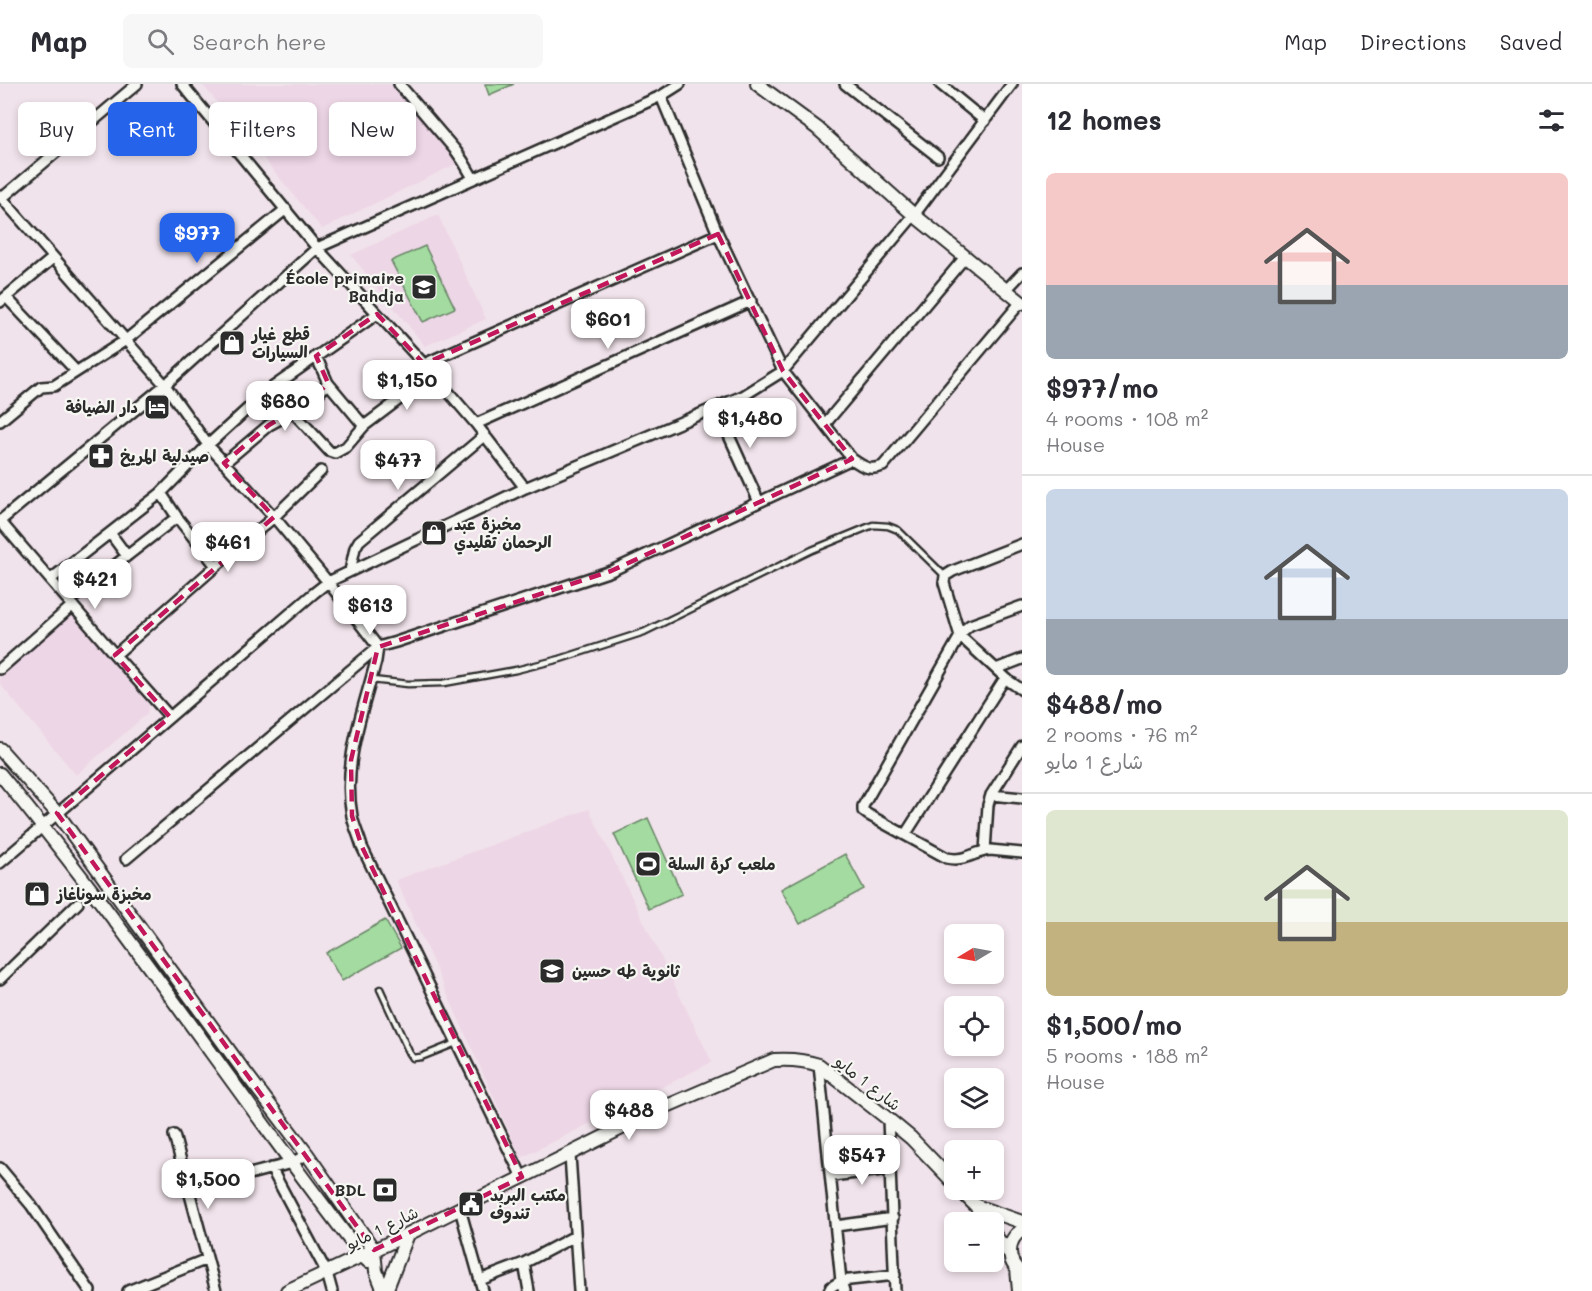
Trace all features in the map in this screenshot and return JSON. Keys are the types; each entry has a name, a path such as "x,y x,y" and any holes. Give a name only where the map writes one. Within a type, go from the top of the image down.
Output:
{"street":[{"path":"136,84 1,197 165,385 208,445 274,517 378,647 351,760 352,816 362,846 522,1177"},
{"path":"182,84 317,248 476,424 525,488"},
{"path":"399,84 460,156 473,178"},
{"path":"170,717 0,521 165,385 317,248 661,96 680,84"},
{"path":"661,96 718,234 783,371 852,459 868,469 876,469 883,466 1021,303 914,215 817,128 758,84"},
{"path":"845,84 938,157"},
{"path":"940,84 985,121"},
{"path":"0,862 328,582 525,488 743,396 783,371 914,215 1012,84"},
{"path":"0,422 41,387 54,386 126,340 286,209"},
{"path":"424,364 718,234"},
{"path":"825,424 966,256"},
{"path":"52,258 3,299 76,371"},
{"path":"1006,290 1022,273"},
{"path":"476,424 751,301"},
{"path":"51,579 161,493 208,445 266,392 377,314"},
{"path":"316,356 328,383 364,426"},
{"path":"293,412 329,451 335,453 346,447 364,426 433,374"},
{"path":"224,463 268,425 314,398 328,383"},
{"path":"716,407 759,502"},
{"path":"350,571 355,548 360,541 485,435"},
{"path":"126,859 378,647 611,571 852,459"},
{"path":"115,655 274,517 321,471"},
{"path":"161,493 216,566"},
{"path":"0,669 71,603 177,517"},
{"path":"110,533 127,556"},
{"path":"1022,544 953,571 945,576 944,583 960,636 1005,678 1022,690"},
{"path":"1022,606 970,625 963,632 863,806 863,811 867,814 947,858 961,860 985,851 1022,853"},
{"path":"996,669 1022,659"},
{"path":"905,835 1005,678"},
{"path":"985,851 988,805 1021,747"},
{"path":"0,748 57,813 307,1154 374,1250 376,1271 385,1291"},
{"path":"0,774 84,880 292,1163 362,1256 376,1271"},
{"path":"992,795 1022,798"},
{"path":"0,979 78,903"},
{"name":"شارع 1 مايو","path":"287,1291 460,1209 660,1109 774,1060 788,1059 819,1065 911,1138 944,1173"},
{"path":"819,1065 843,1286"},
{"path":"888,1119 895,1291"},
{"path":"174,1135 216,1291"},
{"path":"189,1190 292,1163 307,1154"},
{"path":"570,1155 579,1291"},
{"path":"0,1168 32,1205 90,1291"},
{"path":"271,1168 327,1273 332,1291"},
{"path":"831,1176 891,1169"},
{"path":"970,1200 980,1212"},
{"path":"976,1206 1022,1222"},
{"path":"460,1209 483,1291"},
{"path":"836,1227 892,1218"},
{"path":"1019,1291 1020,1271 1012,1263 1010,1246 1013,1238 1022,1230"},
{"path":"385,1291 408,1234"},
{"path":"480,1280 524,1263 575,1236"},
{"path":"1004,1247 1010,1254"},
{"path":"128,1291 207,1259"},
{"path":"524,1263 529,1291"},
{"path":"829,1291 831,1287 895,1275"}],"lane":[{"path":"371,680 408,684 444,683 516,670 560,659 644,632 812,550 873,525 888,526 898,530 945,576"},
{"path":"380,988 413,1058 456,1043"}],"highlighted area":[{"path":"718,234 783,371 852,459 611,571 378,647 351,760 352,816 362,847 522,1177 374,1250 57,813 170,717 115,655 274,517 224,463 269,425 314,398 328,383 316,356 377,314 424,364"}],"shaded area":[{"path":"202,84 391,84 407,102 329,102 329,156 416,156 416,112 460,162 322,229 262,156 317,156 317,102 217,102"},
{"name":"École primaire Bahdja","path":"438,215 486,319 425,346 351,255"},
{"path":"71,613 149,705 147,714 76,775 0,684 0,674"},
{"name":"ثانوية طه حسين","path":"589,809 712,1062 521,1158 396,880"}],"green space":[{"path":"485,84 514,84 489,95"},
{"path":"425,246 455,308 423,322 391,261"},
{"name":"ملعب كرة السلة","path":"648,818 682,894 649,909 614,834"},
{"name":"ملعب كرة السلة","path":"845,854 864,889 800,924 781,889"},
{"path":"385,920 401,948 342,981 326,953"}],"place":[{"name":"École primaire Bahdja","path":"424,287"},
{"name":"قطع غيار السيارات","path":"232,343"},
{"name":"دار الضيافة","path":"157,407"},
{"name":"صيدلية المريخ","path":"101,456"},
{"name":"مخبزة عبد الرحمان تقليدي","path":"434,533"},
{"name":"ملعب كرة السلة","path":"648,864"},
{"name":"مخبزة سوناغاز","path":"37,894"},
{"name":"ثانوية طه حسين","path":"552,971"},
{"name":"BDL","path":"385,1190"},
{"name":"مكتب البريد تندوف","path":"471,1204"}]}
